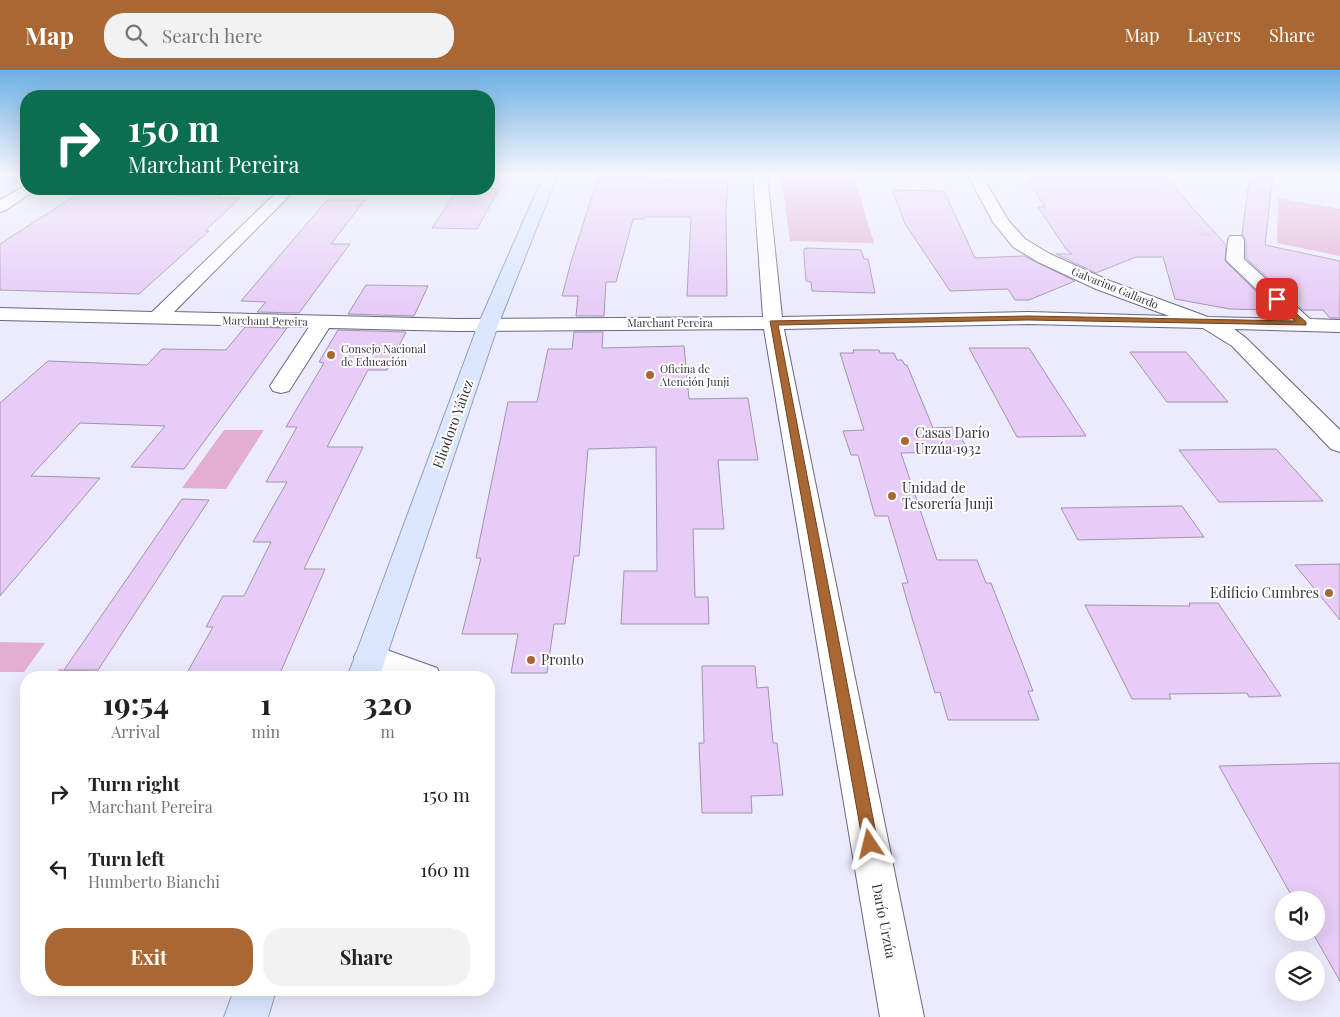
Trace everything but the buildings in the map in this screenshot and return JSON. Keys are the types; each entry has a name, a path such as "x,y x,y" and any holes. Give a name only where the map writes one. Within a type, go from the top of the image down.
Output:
{"main road":[{"name":"Eliodoro Yáñez","path":"366,668 488,325 533,218"},
{"path":"246,1017 253,996"}],"street":[{"path":"157,318 258,218"},
{"name":"Darío Urzúa","path":"764,218 773,323 902,1017"},
{"name":"Galvarino Gallardo","path":"999,218 1005,228 1029,250 1103,286 1208,322 1239,342 1340,444"},
{"path":"1236,240 1235,260 1303,323"},
{"name":"Marchant Pereira","path":"0,314 488,325 773,323 975,318 1303,323 1340,326"},
{"path":"280,386 323,322"},
{"path":"366,668 384,671"}],"shaded area":[{"path":"787,218 866,218 874,243 790,241"},
{"path":"1278,218 1340,218 1340,256 1277,243"},
{"path":"224,430 264,430 226,489 182,488"},
{"path":"0,642 45,643 25,671 0,672"},
{"path":"59,669 108,671 58,671"}],"place":[{"name":"Consejo Nacional de Educación","path":"331,355"},
{"name":"Oficina de Atención Junji","path":"650,375"},
{"name":"Casas Darío Urzúa 1932","path":"905,441"},
{"name":"Unidad de Tesorería Junji","path":"892,496"},
{"name":"Edificio Cumbres","path":"1329,593"},
{"name":"Pronto","path":"531,660"}],"route":[{"path":"870,844 773,323 975,318 1303,323 1277,299"}]}
